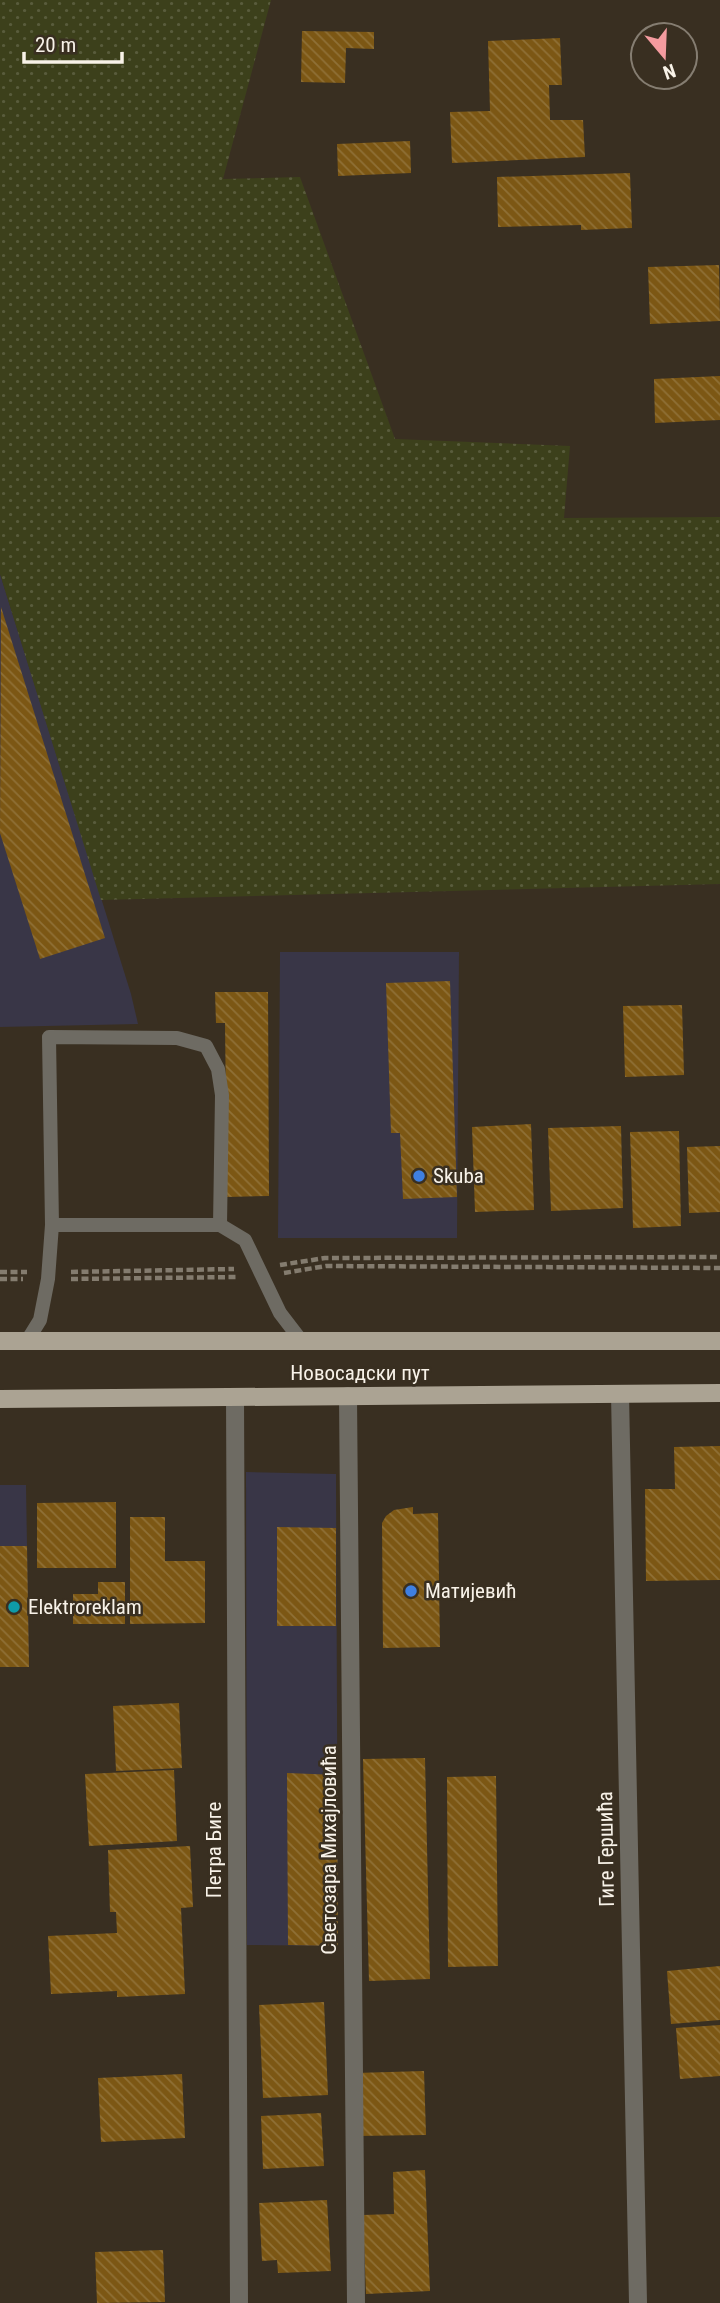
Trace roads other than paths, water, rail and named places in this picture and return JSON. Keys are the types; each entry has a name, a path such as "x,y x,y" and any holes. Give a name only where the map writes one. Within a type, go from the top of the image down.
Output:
{"main road":[{"name":"Новосадски пут","path":"0,1341 720,1341"},
{"name":"Новосадски пут","path":"0,1399 720,1394"}],"street":[{"name":"Гиге Гершића","path":"620,1394 638,2303"},
{"name":"Светозара Михајловића","path":"348,1396 356,2303"},
{"name":"Петра Биге","path":"235,1397 239,2303"}],"lane":[{"path":"27,1341 40,1320 48,1275 52,1225 48,1037 177,1038 206,1046 218,1069 222,1095 220,1225"},
{"path":"52,1225 220,1225 245,1240 280,1312 303,1343"}],"place":[{"name":"Skuba","path":"419,1176"},
{"name":"Матијевић","path":"411,1591"},
{"name":"Elektroreklam","path":"14,1607"}]}
